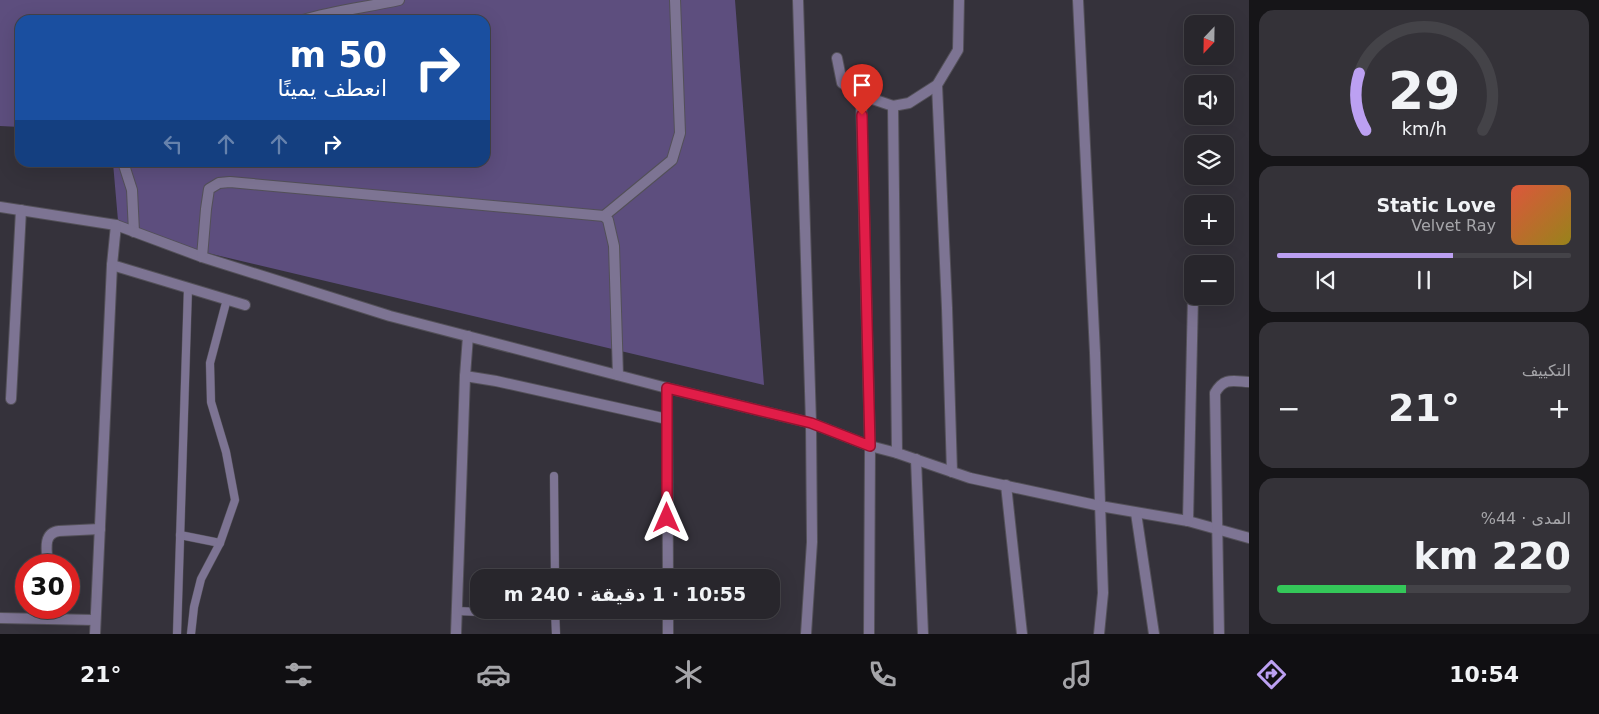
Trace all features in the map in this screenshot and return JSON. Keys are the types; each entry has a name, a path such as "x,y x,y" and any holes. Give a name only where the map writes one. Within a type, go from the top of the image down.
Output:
{"street":[{"path":"319,15 367,8 399,0"},
{"path":"604,216 672,160 680,133 675,0"},
{"path":"798,0 811,423 812,542 806,634"},
{"path":"837,58 842,84 861,95 893,106 909,103 937,85 958,50 959,0"},
{"path":"1078,0 1094,343 1103,593 1099,634"},
{"path":"937,85 952,472"},
{"path":"861,95 870,446 870,634"},
{"path":"893,106 897,453"},
{"path":"125,167 132,190 134,232"},
{"path":"202,257 209,189 219,183 230,182 604,216 608,220 614,246 618,375"},
{"path":"0,207 116,225 202,257 390,316 667,388 811,423 870,446 897,453 970,478 1100,506 1188,521 1249,538"},
{"path":"10,399 21,210"},
{"path":"95,634 112,265 116,225"},
{"path":"112,265 245,305"},
{"path":"1188,521 1193,305"},
{"path":"456,634 468,336"},
{"path":"465,376 496,381 667,419"},
{"path":"1219,634 1215,393 1220,384 1229,380 1249,382"},
{"path":"667,388 668,569"},
{"path":"916,460 923,634"},
{"path":"1006,485 1022,634"},
{"path":"1136,513 1154,634"},
{"path":"48,554 47,539 54,532 100,529"},
{"path":"0,618 15,618"},
{"path":"50,619 95,620"},
{"path":"668,619 668,634"}],"lane":[{"path":"177,634 188,288"},
{"path":"191,634 194,607 201,579 220,543 235,500 226,452 211,402 210,364 226,299"},
{"path":"554,476 555,569"},
{"path":"180,535 220,543"},
{"path":"457,611 470,611"},
{"path":"555,619 556,634"}],"shaded area":[{"path":"0,0 735,0 764,385 119,232 113,167 490,167 490,15 15,15 15,127 0,126"}],"route":[{"path":"667,518 667,388 811,423 870,446 862,115"}]}
